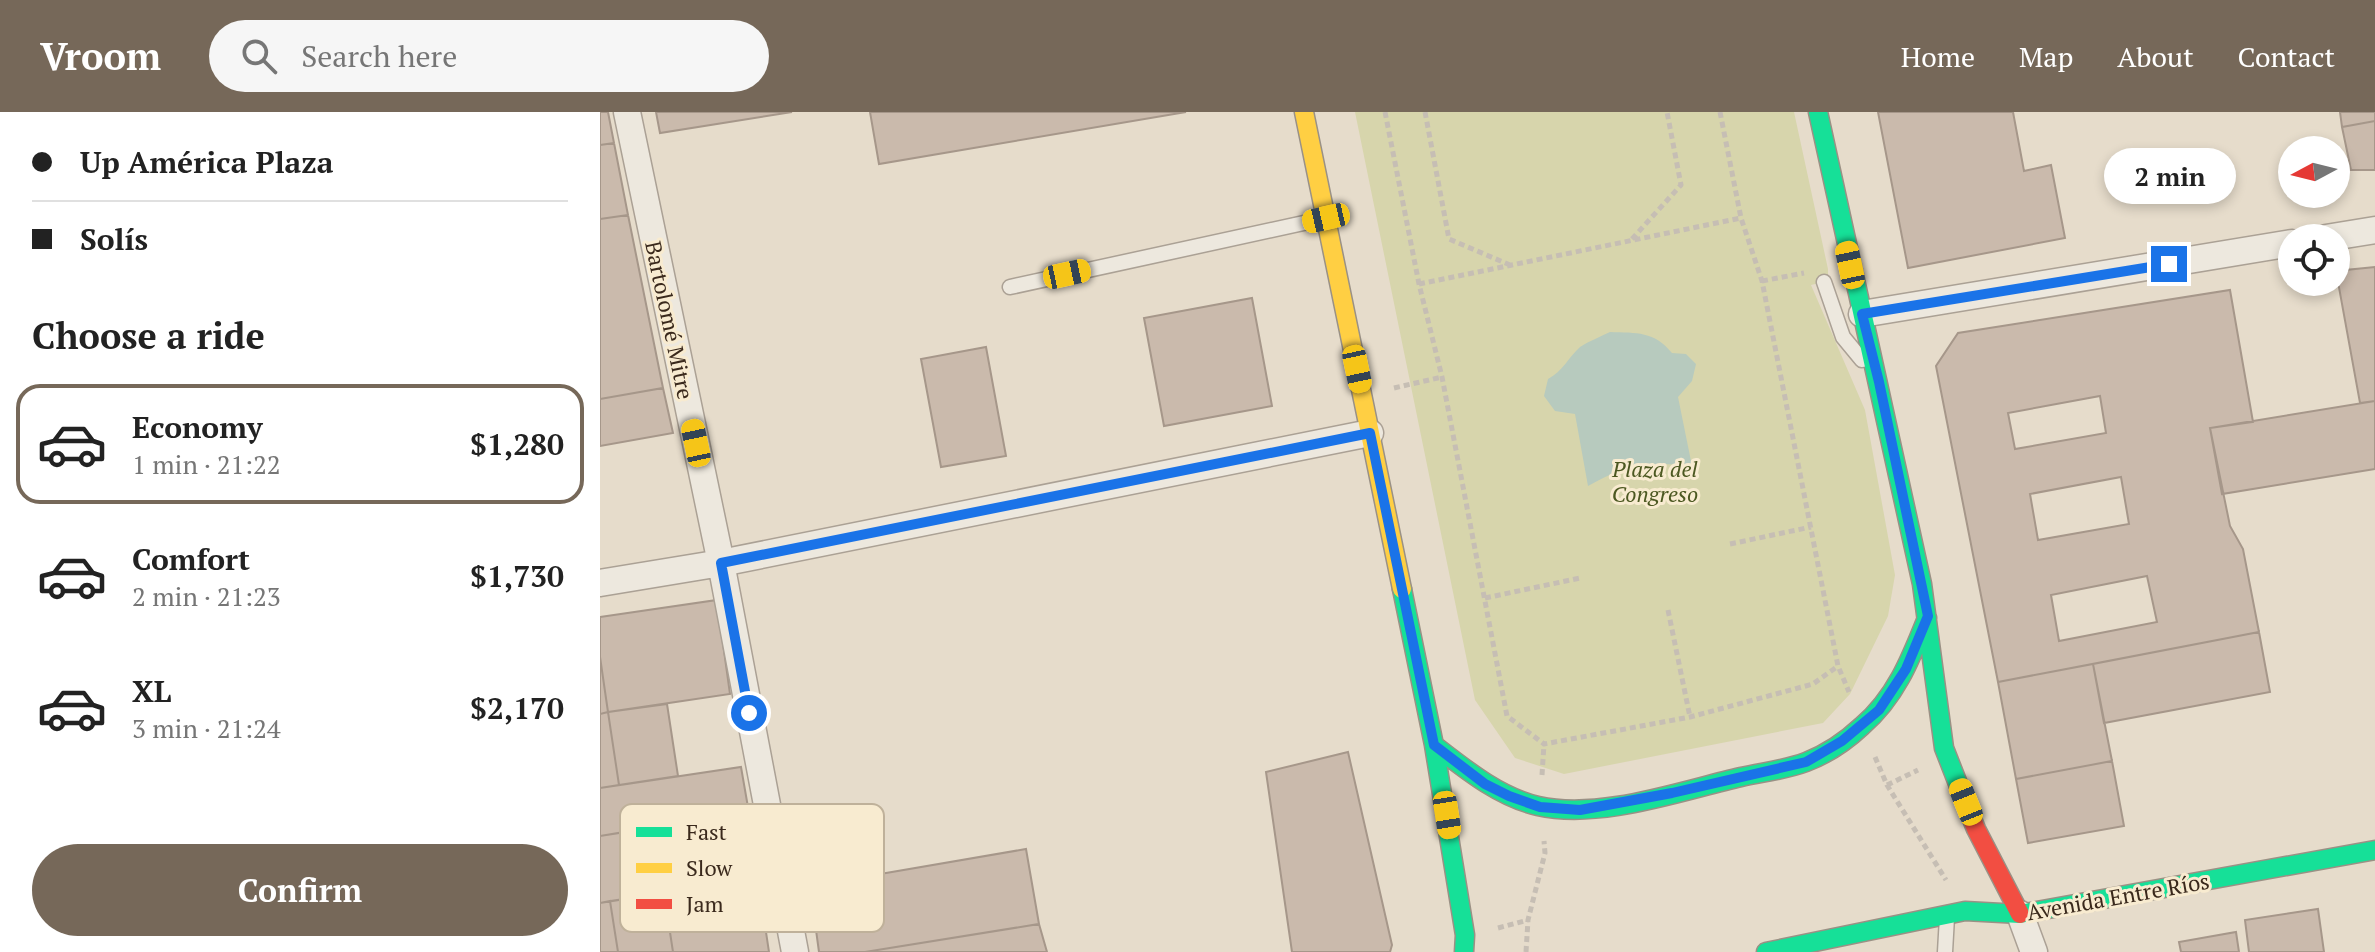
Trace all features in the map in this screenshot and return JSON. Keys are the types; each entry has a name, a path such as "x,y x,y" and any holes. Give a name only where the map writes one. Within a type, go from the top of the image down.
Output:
{"main road":[{"path":"1304,112 1434,745 1465,935 1464,952"},
{"path":"1818,112 1928,616 1944,748 1976,829 2020,914"},
{"path":"1434,745 1485,784 1509,796 1540,807 1580,810 1672,793 1806,762 1842,741 1879,710 1906,669 1928,616"},
{"name":"Avenida Entre Ríos","path":"1766,952 1956,914 2020,914 2375,850"}],"street":[{"name":"Bartolomé Mitre","path":"627,112 721,563 767,804"},
{"path":"2350,234 2375,230"},
{"path":"1862,314 2278,245"},
{"path":"600,583 721,563 1370,433"},
{"path":"2020,914 2034,952"},
{"name":"Bartolomé Mitre","path":"791,932 795,952"}],"lane":[{"path":"1010,287 1326,218"},
{"path":"1824,282 1843,337 1879,382"},
{"path":"1945,952 1956,914"}],"path":[{"path":"1385,112 1419,284 1442,377 1507,716 1544,744 1690,717 1813,684 1838,666"},
{"path":"1425,112 1449,239 1511,265"},
{"path":"1631,241 1681,185 1667,112"},
{"path":"1720,112 1741,218 1762,281 1838,666 1887,785 1956,914"},
{"path":"1419,284 1741,218"},
{"path":"1362,396 1442,377"},
{"path":"1730,544 1811,527"},
{"path":"1485,598 1580,578"},
{"path":"1668,610 1690,717"},
{"path":"1526,952 1528,920 1545,853 1540,807 1544,744"}],"green space":[{"name":"Plaza del Congreso","path":"1355,112 1794,112 1828,269 1828,281 1811,285 1865,410 1895,575 1888,616 1850,694 1823,723 1564,774 1515,758 1475,700"}],"shaded area":[{"path":"1610,332 1652,337 1672,353 1686,354 1696,364 1692,381 1678,397 1692,466 1638,466 1588,486 1575,414 1555,411 1544,396 1548,379 1580,347"}],"building":[{"path":"600,112 608,112 614,143 600,145"},
{"path":"656,112 792,112 660,133"},
{"path":"870,112 1186,112 879,164"},
{"path":"1878,112 2013,112 2024,171 2051,165 2065,238 1908,268"},
{"path":"2340,112 2375,112 2375,121 2342,127"},
{"path":"2375,121 2375,170 2351,170 2350,136 2344,136 2342,127"},
{"path":"614,143 628,215 600,219 600,145"},
{"path":"628,215 663,388 600,399 600,219"},
{"path":"2375,267 2375,401 2360,403 2341,296 2350,296 2350,270"},
{"path":"2230,290 2253,422 2210,428 2230,526 2243,549 2259,632 1998,682 1936,366 1958,333","holes":["2100,396 2106,433 2015,449 2008,413","2121,477 2129,524 2038,540 2030,494","2147,576 2157,622 2059,641 2051,595"]},
{"path":"1252,298 1272,406 1164,426 1144,318"},
{"path":"986,347 1006,456 941,467 921,359"},
{"path":"663,388 673,433 600,446 600,399"},
{"path":"2375,401 2375,469 2222,494 2210,428"},
{"path":"717,600 730,694 608,712 600,657 600,617"},
{"path":"2259,632 2270,692 2104,723 2093,664"},
{"path":"600,657 608,712 600,714"},
{"path":"2093,664 2112,761 2016,779 1998,682"},
{"path":"667,704 678,776 619,785 608,712"},
{"path":"608,712 619,785 600,788 600,714"},
{"path":"1348,752 1392,945 1390,952 1292,952 1266,772"},
{"path":"2112,761 2124,826 2028,843 2016,779"},
{"path":"741,767 747,804 620,804 620,833 600,836 600,788"},
{"path":"620,833 620,900 600,903 600,836"},
{"path":"1026,849 1039,924 865,952 819,952 816,932 884,932 884,873"},
{"path":"620,900 620,932 670,932 673,952 618,952 610,901"},
{"path":"610,901 618,952 600,952 600,903"},
{"path":"2318,909 2324,952 2249,952 2245,920"},
{"path":"1039,924 1047,952 865,952"},
{"path":"670,932 766,932 769,952 673,952"},
{"path":"2236,932 2239,952 2181,952 2179,942"}],"traffic: fast":[{"path":"1818,112 1922,584 1944,748 1962,794"},
{"path":"1402,589 1434,745 1465,935 1464,952"},
{"path":"1434,745 1483,781 1510,796 1538,806 1562,809 1613,807 1790,767 1836,747 1874,715 1901,676 1927,618"},
{"path":"1766,952 1965,911 2020,914 2375,850"}],"traffic: slow":[{"path":"1304,112 1402,589"}],"traffic: jam":[{"path":"1962,794 1976,829 2020,914"}],"route":[{"path":"749,713 721,563 1370,433 1434,745 1485,784 1540,807 1580,810 1672,793 1806,762 1842,741 1879,710 1906,669 1928,616 1862,314 2169,264"}]}
